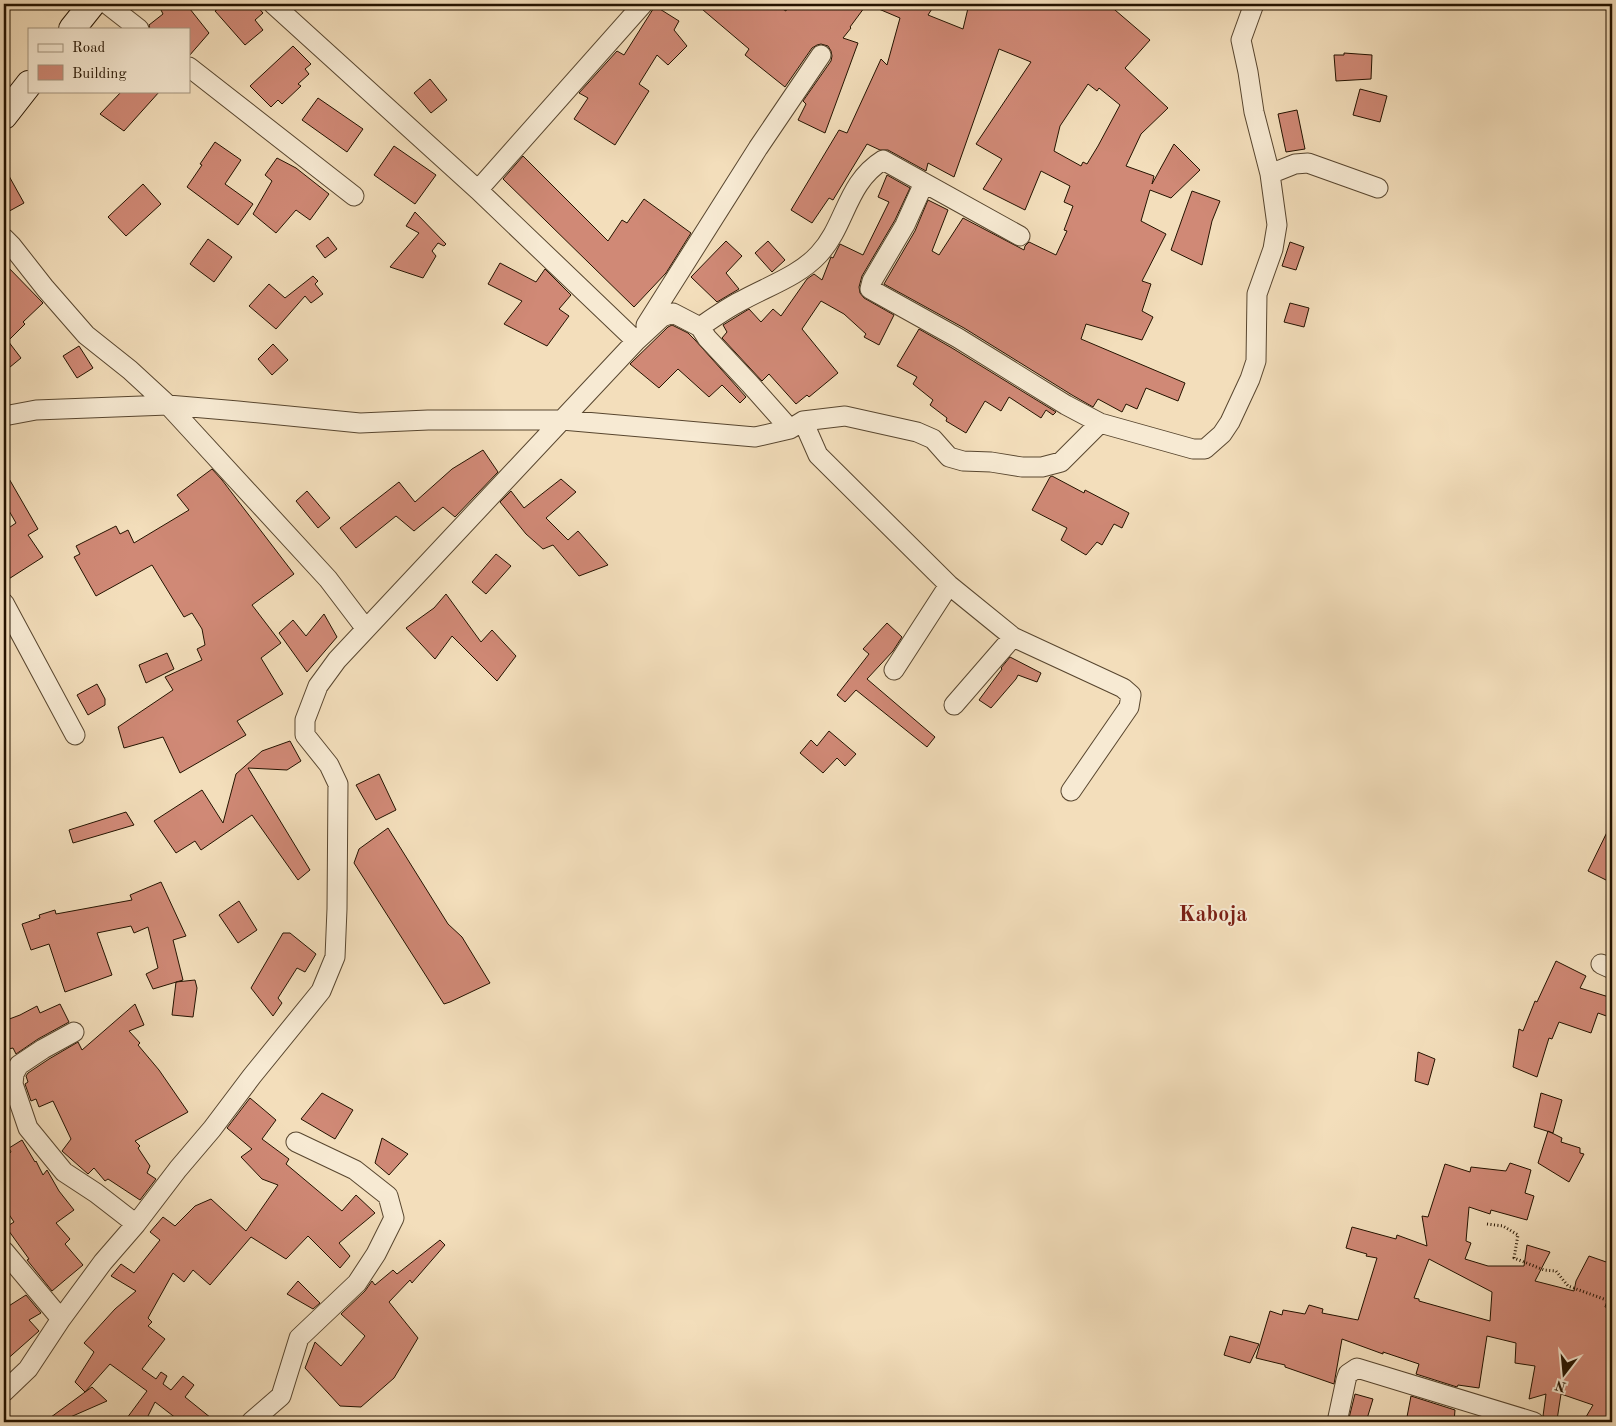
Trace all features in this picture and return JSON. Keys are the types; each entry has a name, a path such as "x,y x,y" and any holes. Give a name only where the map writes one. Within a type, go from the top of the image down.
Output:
{"street":[{"path":"73,28 92,4"},
{"path":"107,4 138,28"},
{"path":"272,4 478,190 636,340"},
{"path":"478,190 644,4"},
{"path":"924,183 905,225 872,280 870,289 958,338 1100,423 1193,448 1205,448 1226,428 1242,398 1256,361 1257,294 1274,249 1277,225 1270,174 1254,112 1241,40 1254,4"},
{"path":"636,340 758,148 821,55"},
{"path":"190,68 354,196"},
{"path":"4,116 28,85"},
{"path":"700,327 740,301 806,267 821,252 830,239 856,188 872,167 882,160 1020,236"},
{"path":"1270,174 1295,164 1308,163 1378,188"},
{"path":"4,238 86,335 130,370 168,405 328,579 366,629"},
{"path":"4,1392 28,1369 61,1319 103,1262 136,1224 321,991 335,957 338,784 329,764 305,735 305,720 318,686 337,660 636,340 662,317 672,313 700,327 707,338 750,384 797,425 818,455 949,584 1013,637 1123,688 1131,695 1129,707 1070,792"},
{"path":"4,416 36,410 168,405 360,423 428,420 562,420 755,437 797,425 845,416 917,432 933,440 949,457 964,461 991,462 1022,467 1042,467 1061,462 1100,423"},
{"path":"894,670 949,584"},
{"path":"4,603 75,735"},
{"path":"954,705 1013,637"},
{"path":"74,1032 43,1049 19,1066 14,1074 13,1084 28,1128 64,1172 96,1193 136,1224"},
{"path":"251,1422 281,1396 298,1338 357,1283 376,1254 394,1218 388,1196 362,1175 296,1142"},
{"path":"4,1251 61,1319"},
{"path":"1337,1422 1348,1374 1357,1368 1534,1422"}],"path":[{"path":"1487,1224 1503,1226 1518,1235 1514,1258 1544,1270 1556,1271 1568,1286 1612,1302"}],"building":[{"path":"158,4 186,4 209,33 190,55 190,28 150,28 149,25 163,14"},
{"path":"225,4 255,4 263,13 255,20 263,30 245,45 215,11"},
{"path":"696,4 774,4 786,11 788,4 867,4 843,38 858,43 825,133 798,120 806,104 803,101 831,61 831,51 828,46 821,44 812,48 785,87 745,55 749,49"},
{"path":"867,4 935,4 928,15 963,29 969,4 1108,4 1150,40 1125,68 1168,108 1141,134 1126,166 1154,176 1152,184 1174,144 1200,170 1171,198 1150,190 1141,221 1166,234 1142,281 1151,284 1142,311 1153,317 1142,340 1086,324 1081,339 1185,383 1178,401 1146,388 1137,409 1126,404 1122,412 1098,399 1093,407 964,328 884,284 915,231 928,200 948,210 932,251 939,255 963,218 1024,250 1029,242 1056,255 1067,231 1064,230 1073,206 1064,202 1070,186 1041,171 1025,210 983,189 1002,159 976,144 1031,62 999,49 954,177 928,163 926,171 888,150 880,150 867,144 833,200 829,198 812,223 791,210 839,130 847,133 881,59 887,65 900,18","holes":["1088,84 1097,91 1099,88 1120,105 1087,164 1083,162 1081,166 1054,151 1060,126"]},
{"path":"655,6 679,21 674,30 687,46 668,65 657,55 639,84 649,91 615,145 574,119 588,98 579,93 617,51 624,55"},
{"path":"293,46 311,64 305,69 309,74 298,84 301,86 282,104 278,100 271,107 250,86"},
{"path":"1344,53 1372,55 1371,79 1336,81 1334,55 1344,55"},
{"path":"430,79 447,100 431,113 414,93"},
{"path":"1360,89 1387,96 1380,122 1353,115"},
{"path":"121,92 159,92 124,131 100,114"},
{"path":"318,98 363,129 347,152 302,120"},
{"path":"1297,110 1305,149 1286,152 1278,114"},
{"path":"215,142 241,160 225,184 253,204 238,225 187,187"},
{"path":"394,146 436,175 415,204 374,175"},
{"path":"523,156 608,241 622,220 627,223 644,199 691,233 666,273 634,307 503,179"},
{"path":"277,158 296,168 329,194 310,220 296,210 276,233 253,214 272,181 265,175"},
{"path":"4,167 24,203 4,214"},
{"path":"887,175 910,188 895,220 862,276 859,287 860,293 864,298 894,315 879,345 864,337 866,334 844,314 821,301 802,329 838,373 809,397 807,395 796,404 769,374 762,381 722,338 727,332 723,325 749,309 761,322 773,309 781,316 807,279 814,274 822,280 831,257 833,258 840,244 863,255 889,202 878,197"},
{"path":"143,184 161,204 126,236 108,217"},
{"path":"1192,191 1220,201 1212,221 1202,265 1171,250"},
{"path":"415,212 446,244 444,246 438,243 432,251 436,256 423,278 390,267 419,233 406,226"},
{"path":"328,237 337,249 325,258 316,246"},
{"path":"208,239 232,257 214,282 190,264"},
{"path":"726,241 742,256 726,273 739,289 717,302 691,277"},
{"path":"768,241 785,260 772,272 755,253"},
{"path":"1290,242 1304,247 1296,270 1282,266"},
{"path":"4,263 43,303 23,322 25,324 8,341 21,358 4,372"},
{"path":"500,263 536,282 545,269 571,295 559,309 569,316 547,346 504,324 522,301 488,284"},
{"path":"313,276 318,281 315,284 323,294 311,303 305,296 276,329 249,306 269,284 285,298"},
{"path":"1290,303 1309,308 1304,327 1284,322"},
{"path":"672,325 688,333 746,397 740,403 722,385 709,397 678,369 659,388 630,364"},
{"path":"919,329 1056,412 1053,415 1046,410 1041,418 1009,397 1001,411 985,401 966,433 946,421 947,418 930,405 933,400 913,384 917,377 897,366"},
{"path":"273,344 288,360 272,375 258,359"},
{"path":"79,346 93,368 77,378 63,356"},
{"path":"483,450 498,472 455,517 443,507 414,531 396,516 356,548 340,528 399,482 415,502 452,469"},
{"path":"212,469 294,574 252,605 281,643 261,658 283,694 237,721 246,735 180,773 163,737 124,748 118,727 173,690 165,677 202,660 197,649 205,645 202,629 192,613 184,617 152,565 96,596 74,557 80,554 76,546 116,526 120,534 128,530 134,543 189,510 177,495"},
{"path":"4,470 38,529 28,535 43,557 4,582 4,531 16,523 4,502"},
{"path":"1052,476 1084,493 1085,490 1129,513 1122,528 1114,524 1102,545 1097,542 1086,555 1061,540 1067,528 1032,510"},
{"path":"561,479 576,492 546,518 568,540 578,531 608,565 579,576 553,545 543,549 526,534 500,502 511,491 524,508"},
{"path":"307,491 330,518 318,528 296,501"},
{"path":"496,554 511,566 486,594 472,582"},
{"path":"446,594 481,642 492,630 516,656 497,681 452,636 435,659 406,628 434,608"},
{"path":"324,614 337,637 307,672 279,633 293,620 306,636"},
{"path":"887,623 902,637 893,651 867,679 935,737 927,747 856,690 845,702 837,695 869,654 863,649"},
{"path":"167,653 174,669 146,683 139,665"},
{"path":"1010,657 1041,673 1037,682 1018,675 991,708 979,700"},
{"path":"97,684 105,699 105,705 88,715 77,695"},
{"path":"829,731 856,754 845,766 837,758 823,773 800,753 811,740 817,746"},
{"path":"290,741 301,761 287,770 248,768 310,870 298,880 252,815 201,850 195,841 176,853 154,821 202,790 223,823 236,774 262,751"},
{"path":"379,774 396,810 376,820 356,785"},
{"path":"126,812 134,825 73,843 69,830"},
{"path":"1612,822 1612,883 1588,871"},
{"path":"388,828 448,924 462,937 490,983 444,1004 354,863 359,849"},
{"path":"161,882 186,936 173,940 183,980 153,989 146,974 158,968 148,927 134,933 131,926 97,933 112,975 65,992 49,944 31,950 22,924 40,918 39,915 55,910 56,914 132,900 130,895"},
{"path":"239,901 257,930 238,943 219,915"},
{"path":"283,933 290,933 316,954 305,972 297,968 278,998 282,1003 273,1016 251,988"},
{"path":"1556,961 1586,976 1580,988 1612,998 1612,1018 1598,1013 1591,1033 1559,1022 1552,1039 1549,1038 1537,1077 1513,1067 1519,1029 1523,1031 1535,1001 1537,1002"},
{"path":"195,980 197,988 193,1017 172,1015 176,982"},
{"path":"60,1004 69,1022 16,1054 13,1048 4,1050 4,1021 37,1006 40,1013"},
{"path":"135,1004 144,1025 129,1031 140,1043 138,1045 159,1070 188,1112 135,1141 140,1146 138,1148 150,1166 147,1173 156,1179 140,1200 108,1179 105,1181 94,1168 88,1174 62,1151 71,1139 53,1101 39,1107 36,1099 31,1101 25,1084 28,1082 26,1076 28,1073 78,1042 82,1050"},
{"path":"1418,1052 1435,1059 1428,1085 1415,1081"},
{"path":"322,1093 353,1110 335,1139 301,1119"},
{"path":"1541,1093 1562,1100 1553,1133 1534,1127"},
{"path":"250,1098 276,1120 262,1139 289,1159 286,1164 342,1211 356,1195 375,1213 339,1243 350,1256 340,1268 308,1236 286,1259 251,1237 210,1285 193,1270 184,1282 173,1273 148,1318 152,1322 148,1326 165,1339 142,1369 156,1379 161,1372 167,1376 163,1384 171,1390 183,1376 194,1385 185,1397 216,1422 181,1422 155,1402 145,1422 124,1422 147,1391 110,1364 85,1392 75,1382 94,1352 84,1343 115,1309 136,1291 111,1276 121,1264 134,1273 160,1240 150,1232 163,1217 175,1226 195,1206 211,1199 246,1231 278,1185 262,1179 241,1157 252,1149 227,1128"},
{"path":"1548,1131 1562,1138 1561,1142 1580,1148 1580,1153 1584,1154 1569,1182 1538,1163"},
{"path":"382,1138 408,1154 389,1175 375,1163"},
{"path":"22,1140 43,1175 47,1170 59,1191 74,1210 56,1223 70,1239 65,1244 83,1265 52,1291 27,1260 29,1259 6,1227 14,1222 4,1207 4,1158 11,1152 9,1148"},
{"path":"1510,1163 1531,1170 1525,1193 1534,1196 1527,1220 1491,1210 1490,1214 1469,1207 1466,1241 1471,1243 1465,1259 1488,1266 1524,1266 1527,1245 1550,1252 1535,1281 1574,1291 1576,1281 1589,1256 1612,1264 1612,1286 1605,1307 1612,1308 1612,1422 1583,1422 1593,1405 1561,1394 1557,1420 1543,1416 1546,1394 1529,1399 1535,1366 1515,1363 1516,1343 1487,1336 1479,1388 1458,1385 1457,1387 1416,1374 1419,1364 1383,1352 1383,1354 1342,1339 1334,1384 1285,1367 1285,1365 1256,1358 1270,1311 1282,1315 1283,1310 1305,1314 1309,1305 1323,1309 1322,1313 1358,1320 1377,1258 1346,1248 1352,1227 1396,1239 1397,1235 1427,1246 1422,1216 1428,1217 1445,1164 1470,1172 1471,1167 1506,1171","holes":["1429,1259 1492,1292 1490,1321 1414,1298"]},
{"path":"440,1240 445,1245 412,1283 410,1280 389,1302 418,1338 394,1378 361,1407 340,1406 305,1368 315,1342 341,1366 365,1336 341,1314 365,1291 372,1281 375,1285 393,1270 397,1274"},
{"path":"298,1281 320,1303 313,1309 287,1294"},
{"path":"26,1295 41,1313 29,1320 39,1331 4,1362 4,1320 8,1316 4,1309"},
{"path":"1230,1336 1259,1344 1250,1363 1224,1355"},
{"path":"92,1387 107,1401 59,1422 48,1422 47,1420"},
{"path":"1355,1394 1373,1399 1366,1422 1348,1422"},
{"path":"1411,1396 1455,1410 1454,1422 1406,1422"}],"district":[{"name":"Kaboja","path":"1213,915"}]}
